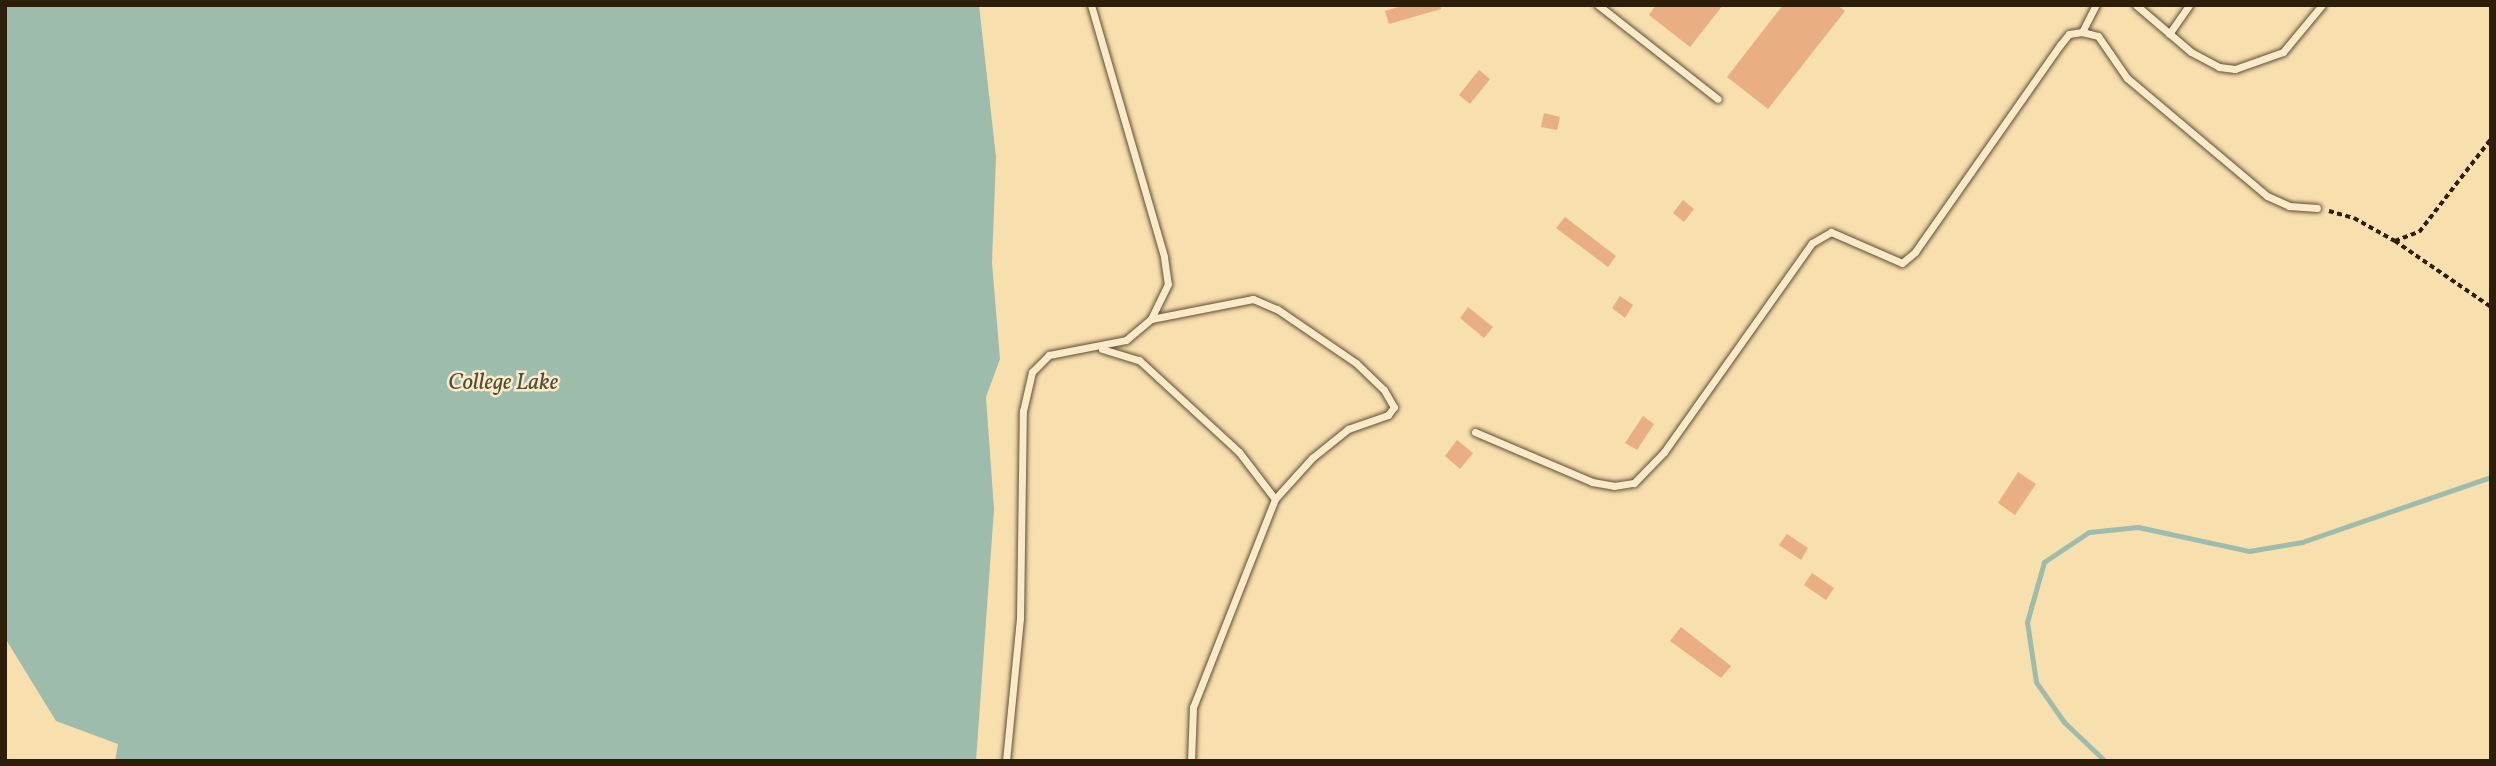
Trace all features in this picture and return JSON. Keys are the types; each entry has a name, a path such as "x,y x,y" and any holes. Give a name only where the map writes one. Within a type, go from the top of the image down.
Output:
{"lane":[{"path":"1006,761 1020,618 1023,411 1039,362 1049,355 1100,348 1126,340 1151,319 1168,284 1164,257 1091,5"},
{"path":"1598,5 1718,99"},
{"path":"2082,32 2096,5"},
{"path":"2136,5 2169,34 2220,67 2235,69 2283,52 2322,5"},
{"path":"2169,34 2189,5"},
{"path":"1475,432 1592,482 1614,486 1634,483 1664,452 1812,243 1831,232 1902,263 1915,252 2069,34 2082,32 2098,36 2127,78 2267,196 2288,206 2317,208"},
{"path":"1151,319 1253,299 1315,334 1384,390 1394,407 1388,415 1348,429 1312,458 1275,499 1193,707 1191,761"},
{"path":"1100,348 1139,360 1239,452 1275,499"}],"path":[{"path":"2395,241 2419,232 2491,139"},
{"path":"2317,208 2354,218 2395,241 2491,307"}],"water":[{"name":"College Lake","path":"5,5 979,5 996,157 992,263 1000,359 986,397 994,509 976,761 115,761 118,744 56,721 5,638"}],"building":[{"path":"1404,5 1440,5 1441,9 1389,24 1385,11"},
{"path":"1656,5 1723,5 1690,47 1649,15"},
{"path":"1783,5 1837,5 1845,11 1768,109 1727,77"},
{"path":"1479,70 1490,79 1470,104 1459,95"},
{"path":"1544,113 1560,117 1557,130 1541,127"},
{"path":"1683,200 1694,209 1684,222 1673,213"},
{"path":"1565,217 1616,256 1608,267 1556,228"},
{"path":"1620,296 1633,305 1625,318 1612,308"},
{"path":"1468,307 1493,327 1484,338 1460,318"},
{"path":"1643,416 1654,424 1637,450 1625,443"},
{"path":"1457,440 1473,453 1460,469 1445,456"},
{"path":"2018,472 2036,484 2015,515 1998,503"},
{"path":"1787,534 1808,548 1801,560 1779,545"},
{"path":"1812,573 1834,588 1826,600 1804,585"},
{"path":"1681,627 1731,666 1721,678 1670,641"}],"waterway":[{"path":"2105,761 2064,722 2036,682 2027,622 2044,562 2089,532 2138,527 2249,551 2302,542 2491,477"}]}
